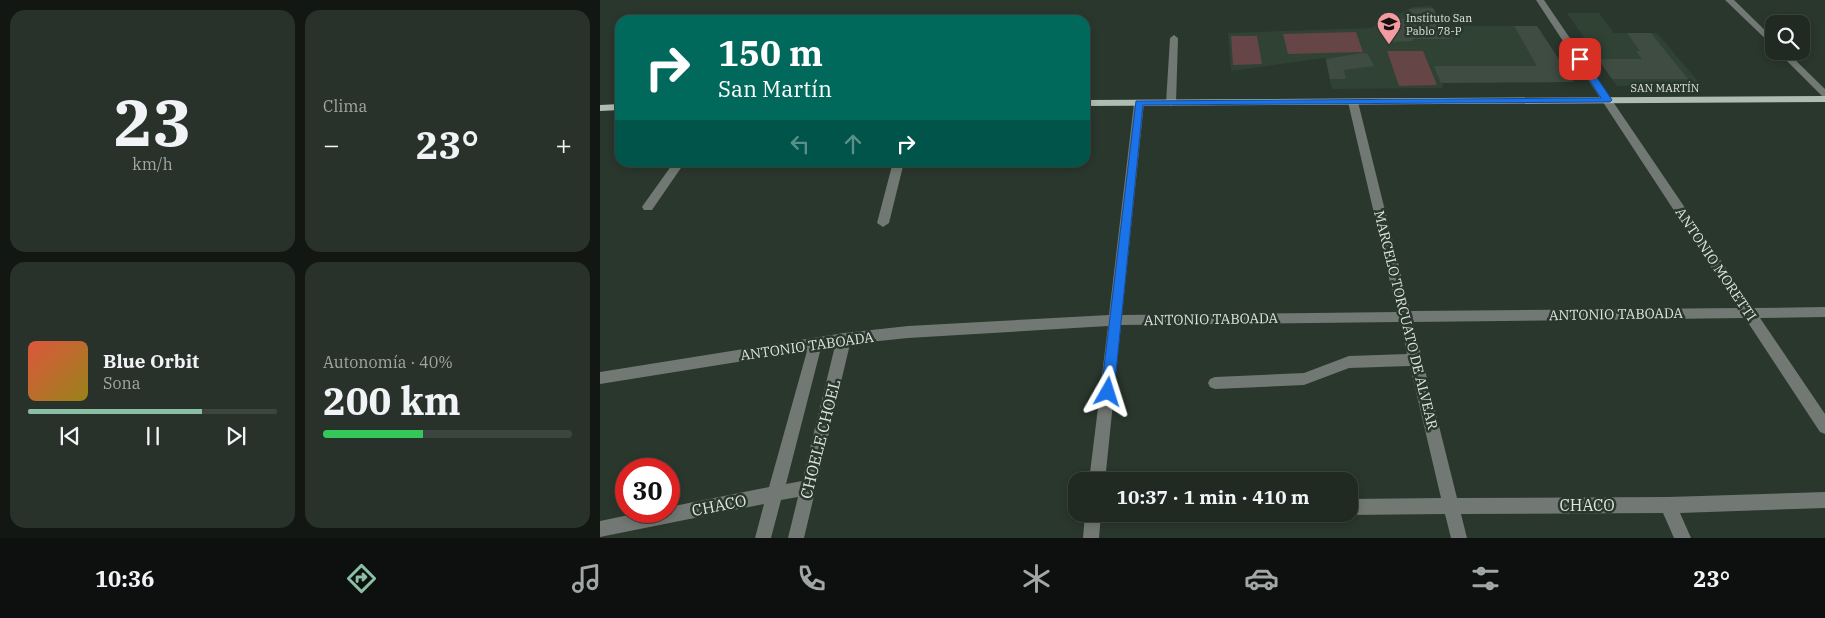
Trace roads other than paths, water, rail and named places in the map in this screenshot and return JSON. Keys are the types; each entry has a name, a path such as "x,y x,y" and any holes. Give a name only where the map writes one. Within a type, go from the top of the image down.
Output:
{"main road":[{"name":"SAN MARTÍN","path":"1090,103 1825,99"},
{"path":"600,108 615,107"}],"street":[{"name":"ANTONIO MORETTI","path":"1540,0 1825,426"},
{"path":"1729,0 1765,35"},
{"path":"1171,103 1174,38"},
{"path":"1790,60 1825,94"},
{"name":"MARCELO TORCUATO DE ALVEAR","path":"1354,102 1459,538"},
{"path":"1098,472 1139,103"},
{"path":"648,207 676,167"},
{"path":"883,223 898,167"},
{"name":"ANTONIO TABOADA","path":"600,378 844,339 908,332 1116,320 1825,312"},
{"name":"CHOELE CHOEL","path":"796,538 844,339"},
{"name":"CHOELE CHOEL","path":"763,538 816,343"},
{"path":"1215,383 1304,379 1349,362 1416,360"},
{"name":"CHACO","path":"600,529 809,487"},
{"name":"CHACO","path":"1358,508 1825,500"},
{"path":"1668,504 1683,538"},
{"path":"1091,538 1093,522"}],"place":[{"name":"Instituto San Pablo 78-P","path":"1389,45"}]}
